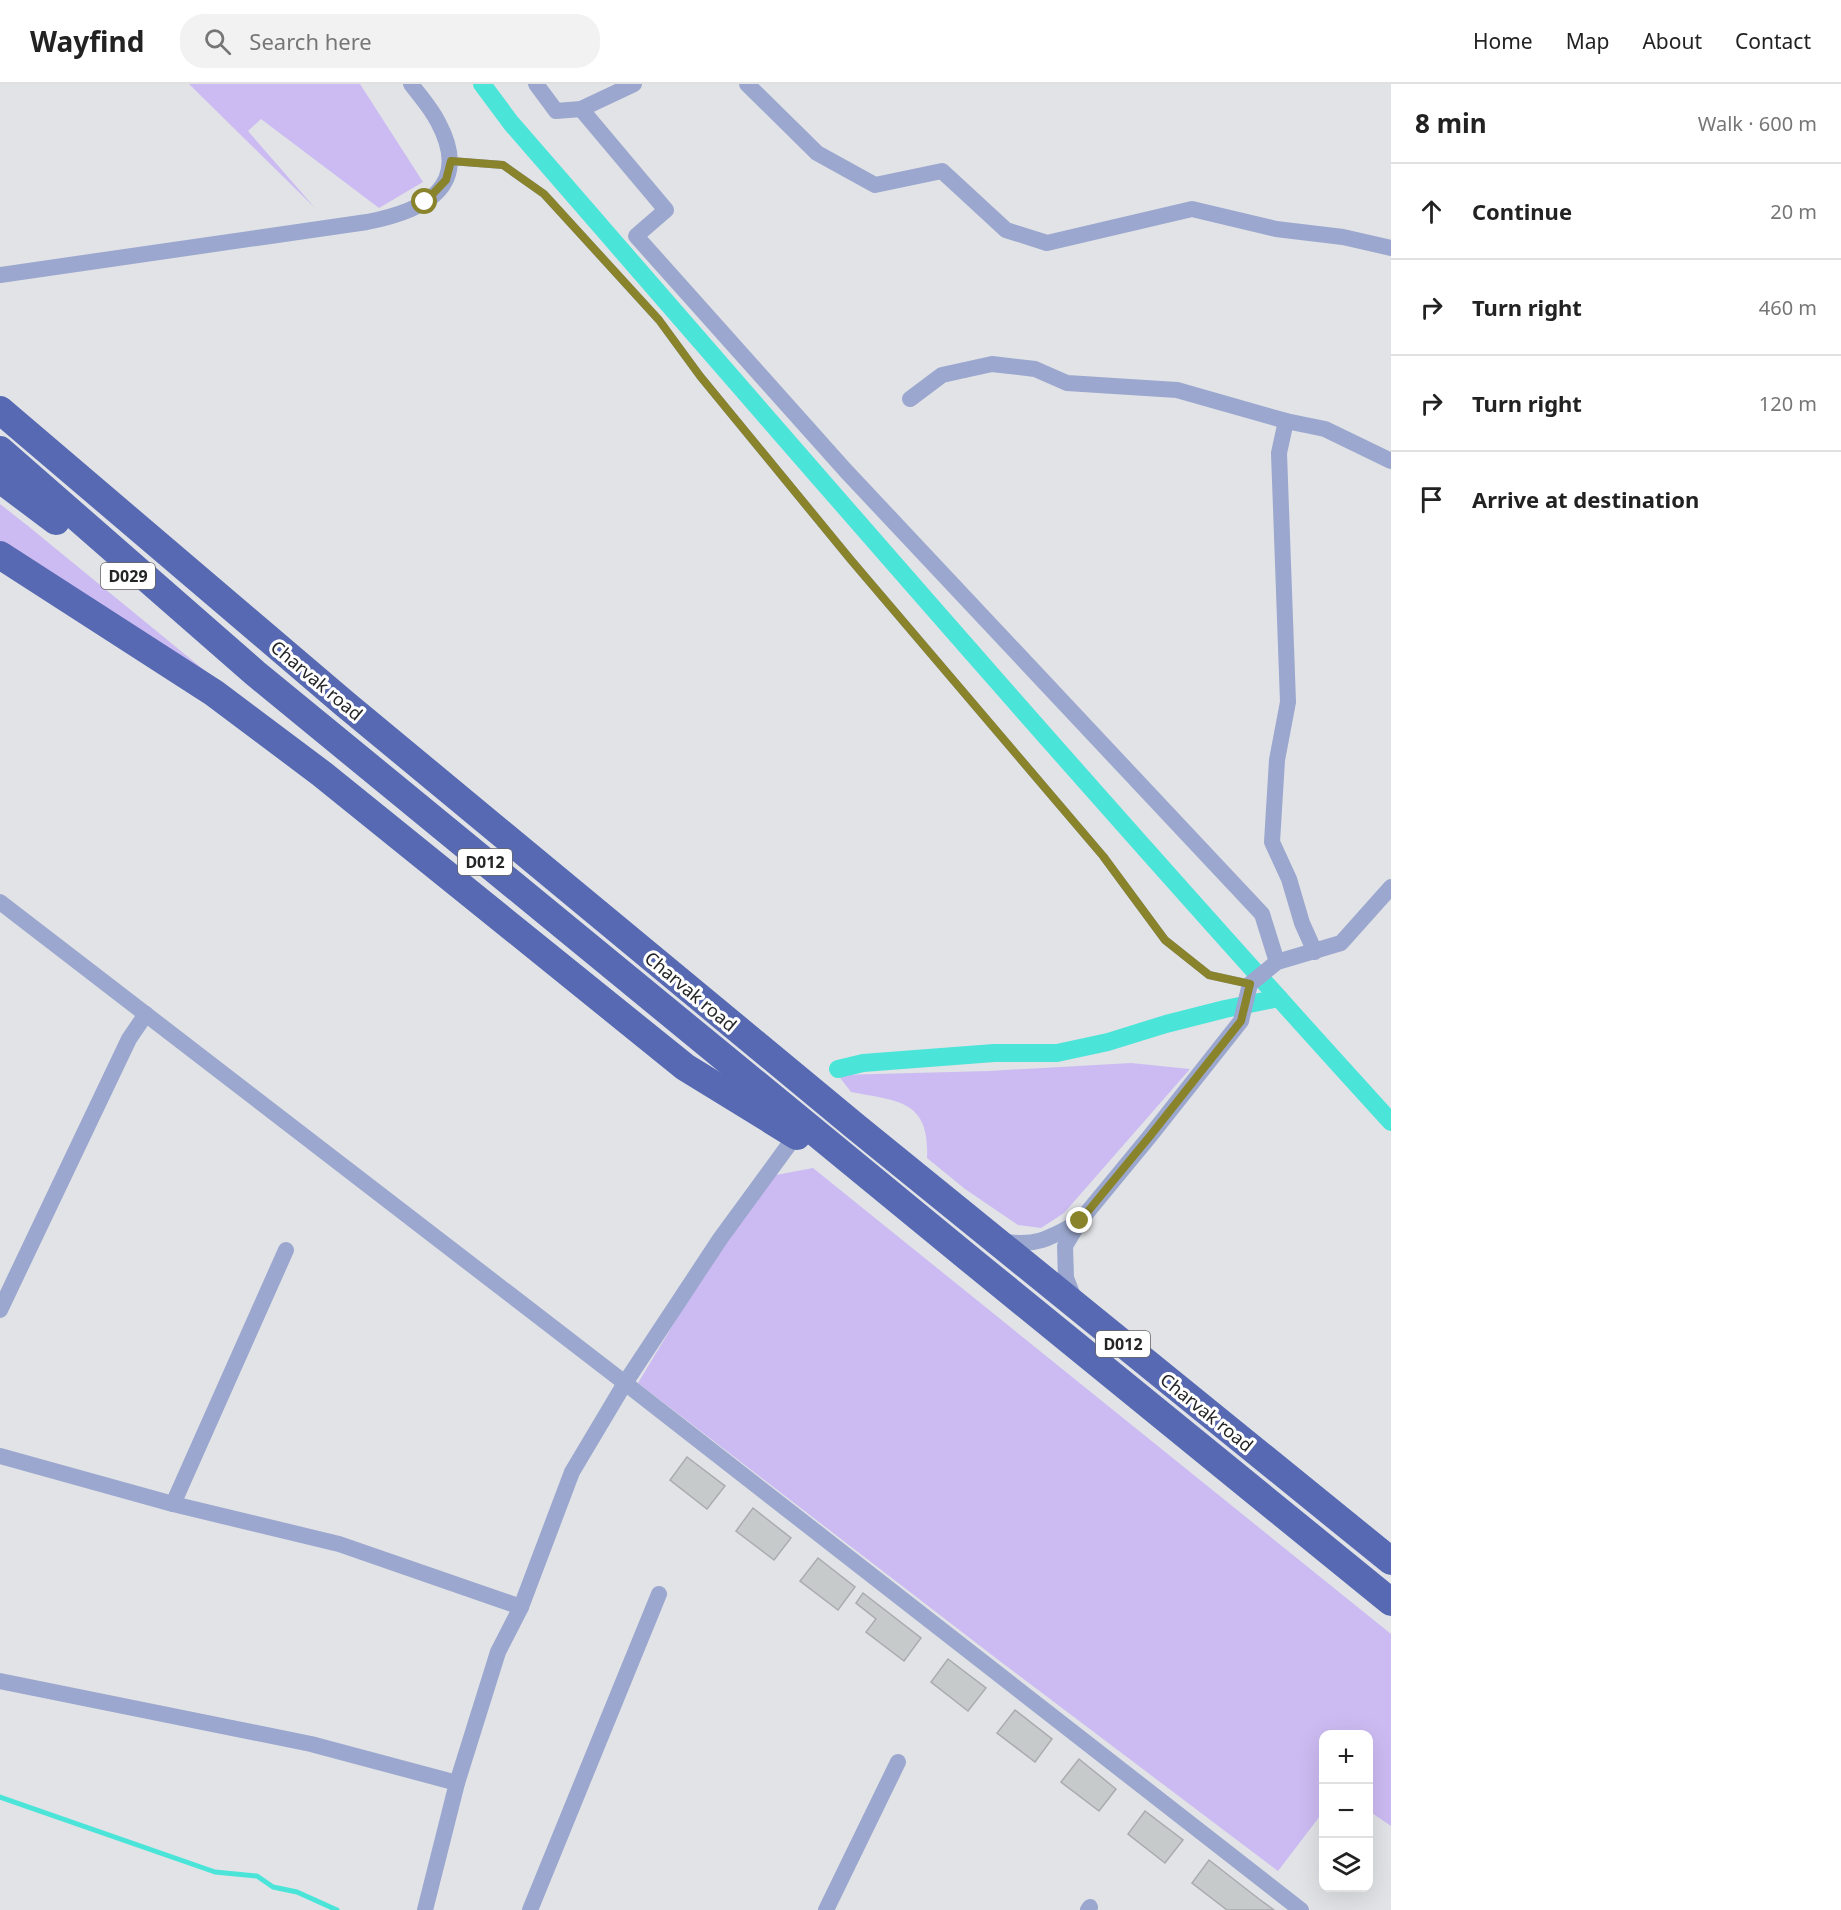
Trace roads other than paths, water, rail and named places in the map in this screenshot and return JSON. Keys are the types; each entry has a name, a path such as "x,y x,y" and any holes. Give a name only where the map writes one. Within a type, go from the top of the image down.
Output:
{"highway":[{"name":"Charvak road","path":"0,410 345,704 856,1127 1391,1561"},
{"name":"Charvak road","path":"0,450 255,673 1391,1602"},
{"name":"Charvak road","path":"0,479 255,673"},
{"path":"0,555 214,693 331,782 685,1067 796,1136 853,1164"}],"street":[{"path":"0,275 386,218 425,202 446,180 451,161 438,121 411,84"},
{"path":"536,84 556,111 581,109 634,84"},
{"path":"747,84 817,153 875,185 942,171 1006,230 1047,243 1192,209 1276,229 1343,237 1391,248"},
{"path":"581,109 666,210 636,236 846,471 1262,914 1277,962"},
{"path":"910,399 942,375 992,364 1035,369 1067,382 1177,390 1286,421 1325,429 1391,461"},
{"path":"1286,421 1279,453 1288,702 1277,760 1272,842 1289,879 1302,923 1315,952"},
{"path":"1081,1310 1073,1299 1064,1267 1065,1246 1080,1221 1241,1021 1250,984 1277,962 1341,942 1391,887"},
{"path":"0,902 624,1383 1301,1910"},
{"path":"0,1310 129,1039 146,1014"},
{"path":"425,1910 458,1783 498,1652 521,1607 572,1472 624,1383 720,1239 796,1136"},
{"path":"997,1240 1017,1244 1038,1242 1049,1239 1080,1221"},
{"path":"173,1504 286,1250"},
{"path":"0,1456 173,1504 339,1544 521,1607"},
{"path":"530,1910 659,1594"},
{"path":"0,1681 311,1744 458,1783"},
{"path":"826,1910 898,1762"}],"lane":[{"path":"451,161 503,165 544,194 659,320 700,376 844,550 1103,856 1165,940 1209,975 1250,984"}],"waterway":[{"path":"482,84 511,123 948,625 1168,875 1391,1122"},
{"path":"838,1069 863,1063 994,1053 1057,1053 1108,1042 1225,1009 1279,998"},
{"path":"0,1797 215,1872 257,1876 273,1887 297,1892 337,1910"}]}
